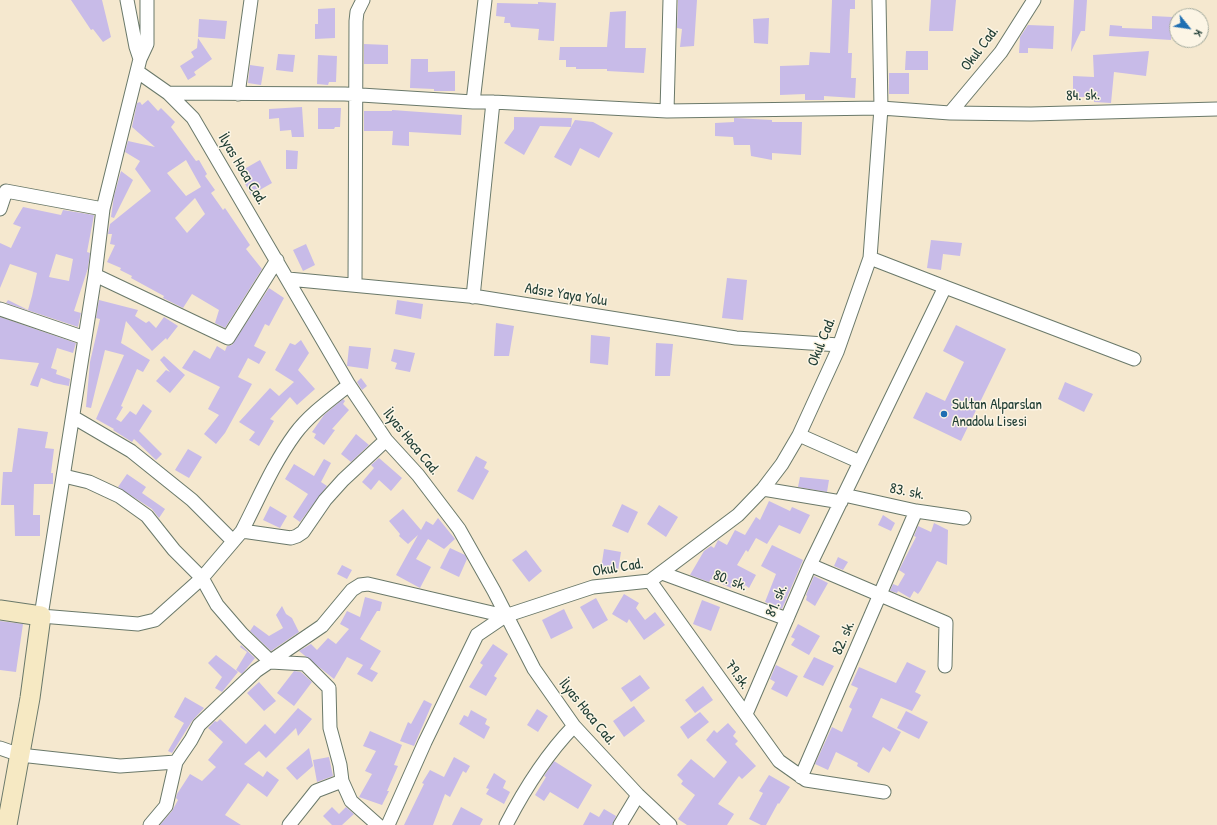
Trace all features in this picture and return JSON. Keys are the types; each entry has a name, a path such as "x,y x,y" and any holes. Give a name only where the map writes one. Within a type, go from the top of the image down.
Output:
{"street":[{"path":"127,0 139,65"},
{"path":"7,825 30,698 41,616 86,338 103,209 139,65 147,44 147,0"},
{"path":"238,94 251,0"},
{"path":"355,285 354,95 356,21 357,12 363,0"},
{"path":"473,102 485,0"},
{"path":"667,111 670,0"},
{"name":"Okul Cad.","path":"388,825 425,742 477,635 505,616 593,587 650,581 738,515 763,489 782,464 799,435 839,345 870,258 881,108 879,0"},
{"name":"Okul Cad.","path":"950,113 1001,52 1034,0"},
{"name":"İlyas Hoca Cad.","path":"139,65 193,118 288,278 296,297 349,385 386,440 418,475 459,529 494,591 505,616 534,669 574,726 638,795 670,825"},
{"path":"168,93 354,95 667,111 881,108 950,113"},
{"path":"473,297 493,102"},
{"name":"84. sk.","path":"950,113 1031,114 1217,109"},
{"path":"0,208 3,191 103,209"},
{"path":"870,258 1134,359"},
{"path":"95,274 228,338 277,260"},
{"name":"Adsız Yaya Yolu","path":"288,278 473,297 736,338 839,345"},
{"name":"81. sk.","path":"746,714 810,565 945,287"},
{"path":"0,308 86,338"},
{"path":"0,610 41,616 138,624 155,620 202,578 242,531 278,459 296,433 325,404 349,385"},
{"path":"73,417 132,451 192,500 233,541"},
{"path":"799,435 860,462"},
{"path":"242,531 291,538 297,536 303,532 325,500 343,480 386,440"},
{"path":"64,476 89,482 119,496 147,516 174,550 202,578 217,605 242,634 271,662 305,664 329,688 330,728 340,766 342,781 351,801 378,825"},
{"name":"83. sk.","path":"763,489 842,499 964,518"},
{"name":"82. sk.","path":"804,779 916,511"},
{"path":"810,565 946,623 945,666"},
{"name":"80. sk.","path":"662,573 787,619"},
{"name":"79.sk.","path":"650,581 779,761 804,779"},
{"path":"150,825 166,806 176,762 199,725 256,671 322,626 352,590 360,585 368,584 505,616"},
{"path":"506,825 516,805 546,759 574,726"},
{"path":"0,748 20,756 120,766 176,762"},
{"path":"804,779 884,792"},
{"path":"289,825 316,791 342,781"},
{"path":"620,825 638,795"}],"building":[{"path":"71,0 102,0 111,37 103,42 93,29 91,30"},
{"path":"678,0 697,0 694,46 680,47 682,29 677,28"},
{"path":"832,0 855,0 855,9 850,9 848,53 852,53 851,78 856,78 855,98 824,96 824,100 805,100 805,94 780,95 780,66 809,65 810,52 830,53"},
{"path":"931,0 956,0 953,31 929,31"},
{"path":"1074,0 1087,0 1085,31 1081,31 1071,52"},
{"path":"538,2 556,3 554,41 538,40 539,29 511,27 510,23 504,23 505,17 496,16 497,3 538,4"},
{"path":"335,8 335,38 315,39 315,24 318,24 318,9"},
{"path":"626,11 625,48 646,48 644,73 607,71 607,69 576,69 576,67 566,67 566,60 559,60 560,47 607,47 610,12"},
{"path":"1152,16 1169,17 1169,40 1109,36 1110,25 1122,26 1122,28 1152,29"},
{"path":"769,18 768,44 754,43 753,19"},
{"path":"199,19 227,21 225,39 198,37"},
{"path":"1028,25 1054,26 1053,49 1028,48 1028,53 1019,53 1020,37"},
{"path":"198,38 212,59 194,72 196,75 188,80 180,66 194,57 191,52 197,48"},
{"path":"364,44 388,45 388,64 364,64"},
{"path":"906,51 928,51 928,70 905,70"},
{"path":"1149,51 1146,76 1114,72 1111,103 1094,102 1094,97 1073,97 1073,76 1094,77 1093,55"},
{"path":"278,54 295,55 293,72 276,70"},
{"path":"318,55 337,56 336,82 329,82 328,85 317,84"},
{"path":"411,59 428,59 428,72 455,71 455,91 434,91 434,89 410,88"},
{"path":"250,65 264,67 261,85 248,83"},
{"path":"889,73 909,73 909,94 889,94"},
{"path":"148,100 158,111 161,108 175,122 171,127 196,161 199,160 207,174 205,176 215,190 211,193 223,210 225,208 250,245 246,249 262,269 225,328 215,323 219,310 192,294 183,308 163,298 164,296 131,278 132,276 120,270 121,268 107,262 115,245 110,244 112,234 108,234 110,224 151,191 135,169 140,161 125,152 128,141 155,147 132,127 137,103 140,102 142,105","holes":["186,160 201,187 186,196 167,173","195,198 205,214 187,233 175,218"]},
{"path":"302,107 304,137 292,137 291,130 280,131 279,118 269,119 269,109"},
{"path":"318,108 341,108 340,127 335,127 334,129 318,129"},
{"path":"392,110 462,115 461,135 409,132 409,146 392,145 393,131 364,131 364,111"},
{"path":"514,117 572,118 571,127 540,126 524,155 504,143 514,129"},
{"path":"734,118 772,120 772,122 802,122 801,155 772,153 772,160 751,156 750,145 734,145 733,137 715,136 715,123 734,122"},
{"path":"575,120 593,122 613,133 599,158 580,148 571,166 554,157"},
{"path":"286,150 298,151 297,169 286,169"},
{"path":"260,160 272,183 251,195 239,172"},
{"path":"121,171 133,180 114,218 111,217 114,196"},
{"path":"23,207 61,215 63,210 94,215 87,252 90,253 88,268 74,311 81,313 78,327 6,303 8,300 28,310 37,273 10,264 0,288 0,243 11,248 21,227 13,224","holes":["56,254 73,259 69,281 49,277"]},
{"path":"931,240 962,243 960,256 943,254 941,270 927,268"},
{"path":"306,244 315,265 303,271 293,250"},
{"path":"727,278 747,280 743,320 722,318"},
{"path":"269,288 284,298 269,326 265,324 254,346 266,352 259,364 248,358 238,377 252,384 225,433 216,444 204,434 219,415 208,409 220,387 182,368 194,350 210,359 217,346 225,351 227,346 232,345"},
{"path":"99,300 138,310 135,316 146,323 149,321 156,328 164,317 178,326 167,340 166,338 152,351 126,321 121,343 150,360 143,372 137,369 121,406 123,407 116,419 121,422 130,411 136,415 143,404 152,411 139,431 162,454 156,460 134,439 132,442 113,430 114,429 96,419 124,355 105,350 91,408 86,407 90,362 100,319 96,318"},
{"path":"397,300 423,304 421,319 395,314"},
{"path":"0,317 76,343 73,353 57,348 51,368 57,370 56,374 70,379 69,386 54,383 41,378 38,387 30,385 39,363 0,359"},
{"path":"496,323 514,326 509,356 494,356"},
{"path":"956,325 1006,349 961,441 913,418 926,392 945,401 964,362 943,351"},
{"path":"591,335 610,337 608,365 590,363"},
{"path":"301,340 309,353 298,370 315,389 297,405 290,397 270,419 274,421 259,446 249,440 255,432 239,422 270,388 279,396 294,382 275,370 290,343 295,345"},
{"path":"656,343 673,344 670,376 655,376"},
{"path":"349,346 371,348 368,369 347,366"},
{"path":"394,349 415,353 410,372 395,369 397,363 391,361"},
{"path":"164,356 185,375 170,393 156,381 166,370 170,372 160,360"},
{"path":"361,378 367,386 362,390 357,382"},
{"path":"1065,382 1093,394 1084,412 1058,399"},
{"path":"343,399 345,401 343,404 349,410 332,429 335,430 324,445 314,438 316,434 312,432 324,415"},
{"path":"18,428 48,432 45,448 54,449 51,473 53,473 53,484 34,484 33,515 40,515 40,536 15,536 14,505 1,505 3,472 12,472"},
{"path":"356,434 369,445 351,462 341,454"},
{"path":"188,449 202,457 189,478 175,470"},
{"path":"476,456 487,462 484,468 489,471 473,500 457,491"},
{"path":"379,458 402,478 391,491 379,480 371,490 362,482 374,468 371,465"},
{"path":"324,459 331,463 321,482 327,486 300,522 293,517 308,494 285,479 294,464 314,476"},
{"path":"127,474 146,487 142,493 165,509 159,518 152,509 118,487"},
{"path":"800,477 829,480 827,492 798,487"},
{"path":"769,501 790,511 792,507 810,515 800,534 779,525 767,544 756,538 748,552 746,550 737,565 756,575 749,588 745,585 743,588 734,583 731,588 711,579 709,582 690,575 704,551 711,546 714,548 718,540 727,545 735,530 745,535 756,517 760,520"},
{"path":"622,504 638,512 628,533 612,526"},
{"path":"659,505 678,517 666,537 647,524"},
{"path":"270,506 287,516 280,528 263,520"},
{"path":"403,509 421,530 426,521 433,525 438,518 455,539 444,549 428,539 416,559 431,567 420,588 396,575 418,535 408,544 399,536 400,534 389,521"},
{"path":"883,515 895,523 891,531 878,525"},
{"path":"934,523 948,530 947,565 937,561 921,590 918,594 914,591 910,598 898,591 897,593 890,591 893,584 898,586 905,574 899,570 916,537 914,536 918,526 931,532"},
{"path":"772,545 803,560 782,609 765,602 776,574 761,566"},
{"path":"450,548 465,555 467,559 459,577 440,568"},
{"path":"604,549 621,552 618,571 601,569"},
{"path":"526,550 542,571 529,582 512,560"},
{"path":"838,557 848,562 843,570 834,566"},
{"path":"342,565 352,570 347,579 337,574"},
{"path":"814,576 828,583 815,606 806,600 806,595"},
{"path":"624,594 639,603 636,608 645,620 655,612 665,625 644,640 629,619 627,623 612,614"},
{"path":"365,597 382,602 380,611 377,611 360,639 381,651 370,669 378,673 372,682 357,674 363,665 347,657 334,679 299,651 311,644 317,650 328,638 336,644 349,629 340,624 347,611 360,617"},
{"path":"596,598 608,620 593,629 580,607"},
{"path":"702,600 720,607 711,631 693,624"},
{"path":"282,606 286,614 292,618 299,632 271,651 250,631 254,625 269,636 283,628 276,615"},
{"path":"564,609 573,628 551,639 542,620"},
{"path":"0,621 23,624 16,672 0,670"},
{"path":"798,624 820,636 809,655 791,645 795,639 791,637"},
{"path":"493,644 508,654 494,676 497,678 486,696 469,687 483,665 480,663"},
{"path":"241,645 255,658 242,674 236,670 247,652 240,647"},
{"path":"216,655 238,672 222,692 215,688 222,677 208,663"},
{"path":"814,657 834,666 823,686 803,677"},
{"path":"907,662 926,671 915,692 921,695 912,711 881,698 872,717 901,732 890,752 883,747 869,773 857,766 858,763 836,752 828,770 815,764 832,727 842,732 852,709 849,707 858,688 851,685 859,667 896,683"},
{"path":"776,665 798,676 787,697 771,689 775,682 770,679"},
{"path":"294,671 301,672 312,682 294,706 277,693"},
{"path":"640,675 650,688 631,702 621,688"},
{"path":"259,682 276,701 264,711 247,693"},
{"path":"703,686 713,700 695,713 685,700"},
{"path":"185,697 204,708 192,721 172,753 168,751 184,723 174,717"},
{"path":"424,700 432,704 414,746 400,741 408,722 411,724"},
{"path":"634,706 645,721 624,737 613,721"},
{"path":"298,708 312,719 298,736 296,728 266,758 259,751 244,764 263,777 267,771 279,780 267,797 248,783 225,815 241,825 160,825 172,811 178,800 176,798 177,794 190,774 202,781 216,767 208,760 223,742 208,728 215,721 217,722 220,719 246,744 265,724 275,734"},
{"path":"537,709 548,716 538,732 527,725"},
{"path":"471,710 487,719 485,724 490,727 484,739 459,724 464,715 468,717"},
{"path":"906,711 928,722 919,739 897,728"},
{"path":"700,712 709,722 688,739 680,727"},
{"path":"728,723 736,732 733,736 738,741 735,744 756,766 742,779 739,776 718,804 734,814 727,825 687,825 678,819 695,795 681,784 683,781 677,775 691,759 714,778 727,762 706,740 714,730 717,733"},
{"path":"370,731 402,745 394,765 398,766 382,805 359,797 372,774 365,771 376,751 363,746"},
{"path":"309,748 313,766 297,780 286,768"},
{"path":"329,757 333,776 317,782 313,760"},
{"path":"454,757 470,766 466,773 463,771 450,797 445,794 433,825 404,825 424,784 422,783 430,770 444,777"},
{"path":"554,761 592,785 578,809 550,792 544,801 535,795 546,777 544,776"},
{"path":"494,773 506,781 503,788 510,792 504,804 486,794 489,789 486,788"},
{"path":"769,775 790,787 779,804 778,803 766,825 761,825 749,819 763,793 759,791"},
{"path":"332,807 339,814 346,807 354,814 342,825 332,825 323,816"},
{"path":"461,807 483,819 480,825 452,825"},
{"path":"604,809 616,816 612,825 583,825 590,812 599,817"}],"place":[{"name":"Sultan Alparslan Anadolu Lisesi","path":"944,414"}]}
